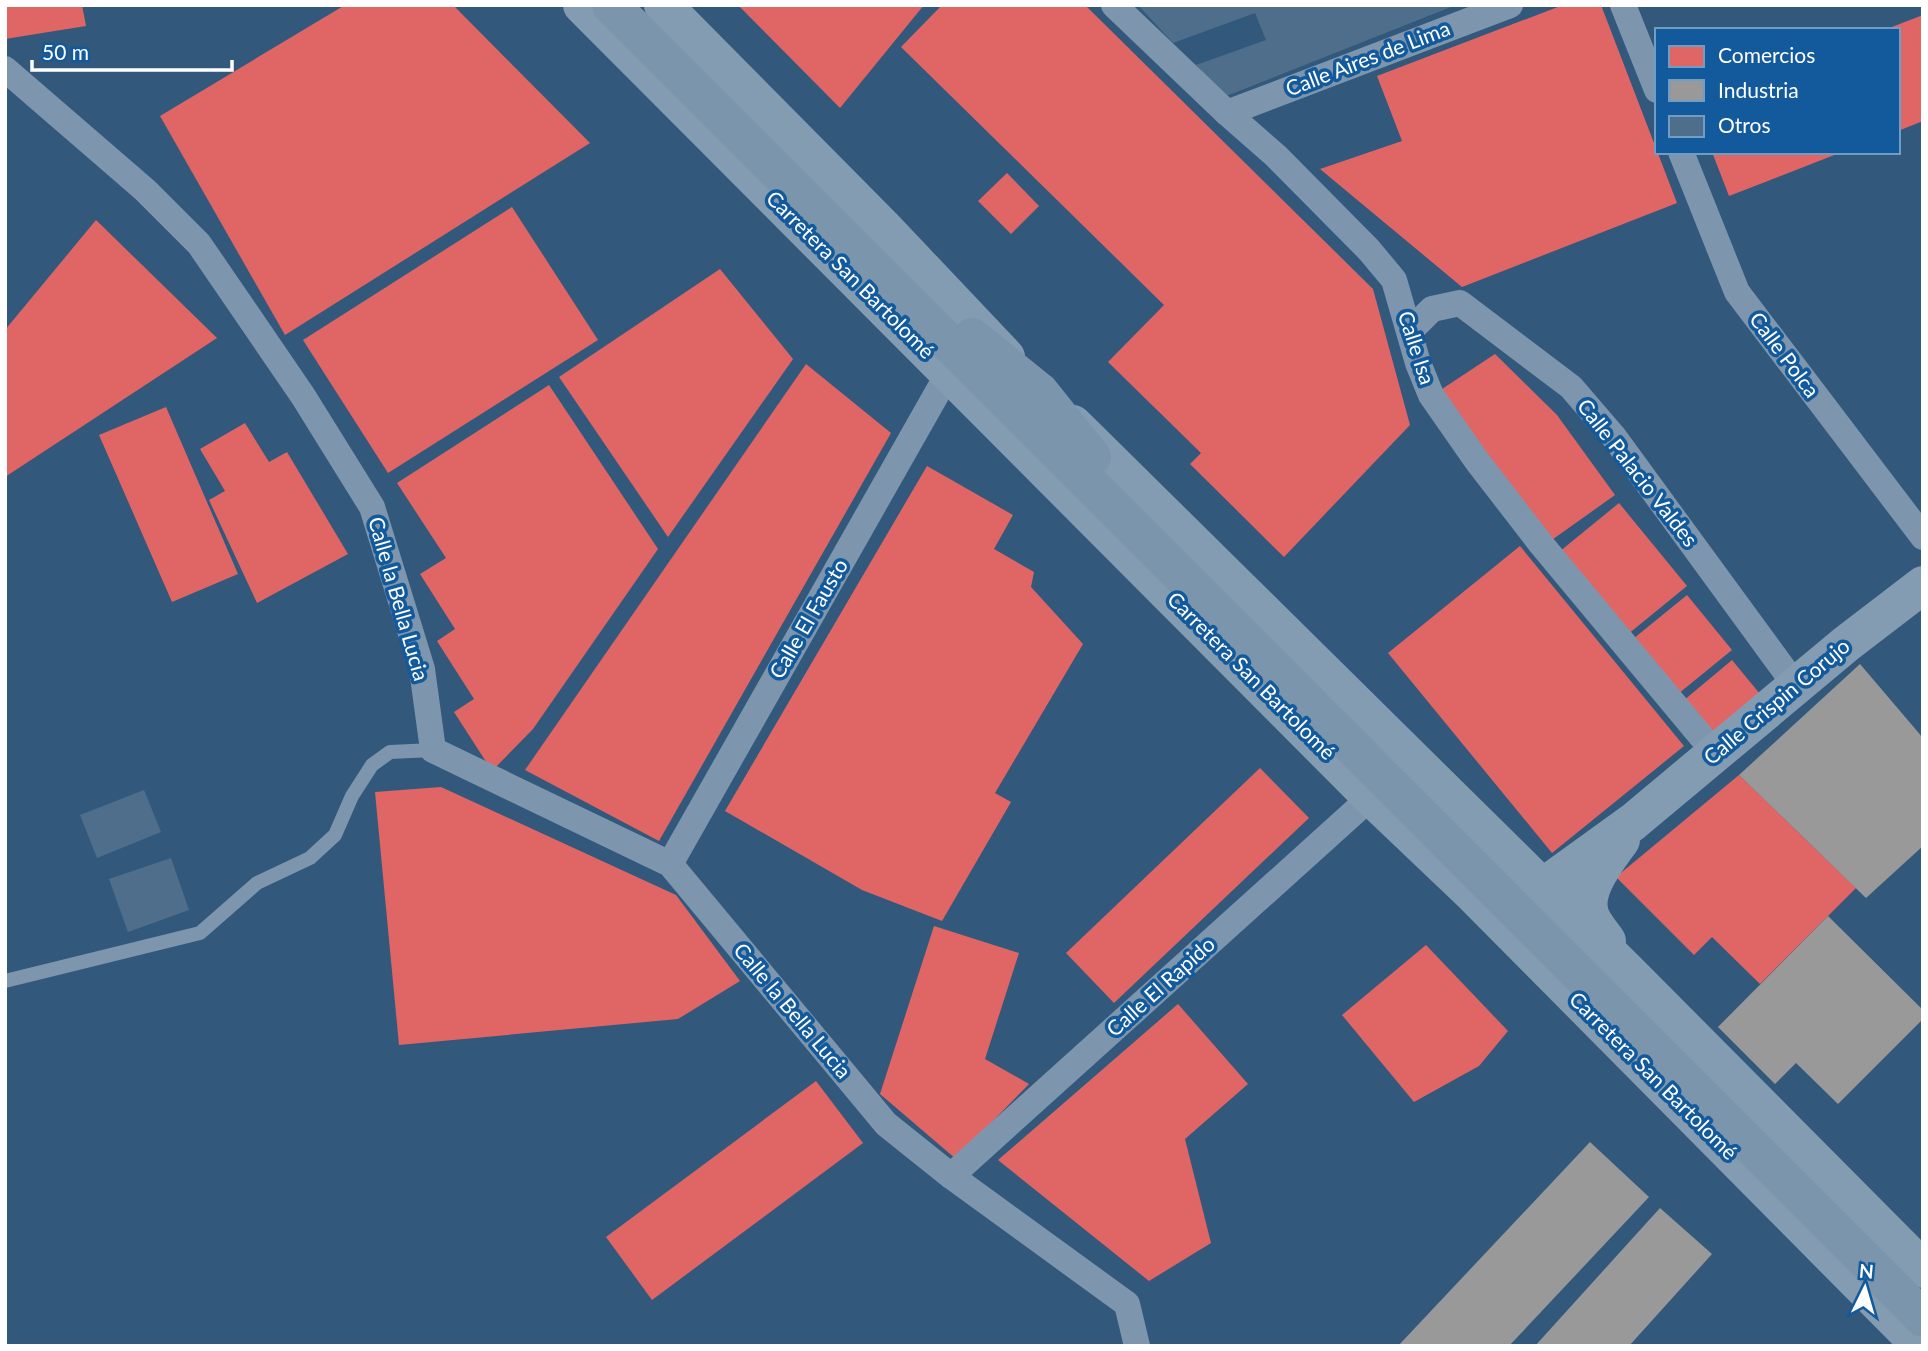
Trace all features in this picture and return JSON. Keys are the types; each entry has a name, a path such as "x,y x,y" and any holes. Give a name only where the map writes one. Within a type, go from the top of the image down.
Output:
{"main road":[{"name":"Carretera San Bartolomé","path":"611,5 1923,1318"},
{"name":"Carretera San Bartolomé","path":"630,5 1923,1299"},
{"path":"906,281 1040,392 1077,440 1174,549"}],"street":[{"name":"Carretera San Bartolomé","path":"582,5 1371,797 1474,895 1921,1346"},
{"path":"663,5 882,226 1040,392 1629,972 1923,1269"},
{"name":"Calle Isa","path":"1114,5 1276,156 1394,280 1418,363 1431,395 1476,461 1541,544 1715,753"},
{"name":"Calle Aires de Lima","path":"1227,113 1510,5"},
{"path":"1623,5 1655,85"},
{"name":"Calle la Bella Lucia","path":"5,69 145,190 199,244 303,396 372,507 422,669 433,750 670,864 886,1124 951,1176 1127,1304 1136,1346"},
{"name":"Calle Polca","path":"1682,154 1737,292 1923,537"},
{"name":"Calle Palacio Valdes","path":"1410,331 1432,309 1460,303 1571,387 1614,437 1796,686"},
{"name":"Calle El Fausto","path":"670,864 948,374"},
{"name":"Calle Crispin Corujo","path":"1543,887 1633,822 1846,644 1923,585"},
{"name":"Calle El Rapido","path":"951,1176 1371,797"},
{"name":"Calle Crispin Corujo","path":"1629,972 1590,915 1590,893 1603,866 1633,822"}],"lane":[{"path":"5,981 200,933 257,883 310,858 335,835 352,796 372,765 390,752 433,750"}],"building: Comercios":[{"path":"5,5 82,5 86,26 5,39"},
{"path":"345,5 453,5 590,143 285,335 160,116"},
{"path":"738,5 924,5 840,108"},
{"path":"942,5 1085,5 1373,289 1410,425 1284,557 1190,464 1201,453 1108,362 1164,305 901,47"},
{"path":"1563,5 1601,5 1655,146 1655,154 1658,154 1677,203 1462,287 1320,169 1402,141 1377,76"},
{"path":"1923,15 1923,121 1900,130 1900,28 1889,28"},
{"path":"1713,154 1837,154 1729,196"},
{"path":"1007,173 1039,206 1011,234 978,201"},
{"path":"512,207 598,340 388,473 303,340"},
{"path":"96,220 217,338 5,477 5,330"},
{"path":"720,269 793,359 668,537 559,377"},
{"path":"1495,354 1557,415 1615,495 1549,542 1439,391"},
{"path":"806,364 891,433 659,841 525,770"},
{"path":"549,385 658,549 533,729 492,771 454,712 474,699 437,641 455,629 420,574 446,558 397,483"},
{"path":"166,407 238,574 172,602 99,435"},
{"path":"245,423 269,462 287,452 348,554 257,603 209,500 225,491 200,449"},
{"path":"927,466 1013,515 994,549 1034,572 1031,587 1083,644 995,793 1011,802 942,921 862,890 725,811"},
{"path":"1619,503 1687,586 1627,635 1559,552"},
{"path":"1520,546 1684,746 1552,853 1388,653"},
{"path":"1687,595 1732,650 1678,694 1633,639"},
{"path":"1732,660 1760,694 1710,734 1683,701"},
{"path":"1260,768 1309,818 1114,1003 1066,953"},
{"path":"1739,775 1856,888 1760,984 1712,937 1694,955 1616,877"},
{"path":"441,787 676,895 740,981 678,1019 399,1045 375,792"},
{"path":"934,926 1019,953 985,1059 1029,1084 956,1159 880,1094"},
{"path":"1426,945 1508,1031 1479,1066 1414,1102 1342,1015"},
{"path":"1178,1004 1248,1084 1185,1139 1211,1243 1149,1281 998,1160"},
{"path":"816,1081 863,1143 652,1300 606,1237"}],"building: Industria":[{"path":"1860,664 1923,738 1923,846 1866,898 1739,775"},
{"path":"1828,916 1923,1010 1923,1019 1838,1104 1796,1063 1775,1084 1718,1027"},
{"path":"1590,1142 1649,1197 1509,1346 1398,1346"},
{"path":"1660,1208 1712,1254 1629,1346 1535,1346"}],"building: Otros":[{"path":"1138,5 1456,5 1224,97 1196,65 1266,40 1255,13 1173,43"},
{"path":"144,790 161,832 97,858 80,815"},
{"path":"171,858 189,910 128,932 109,879"}]}
